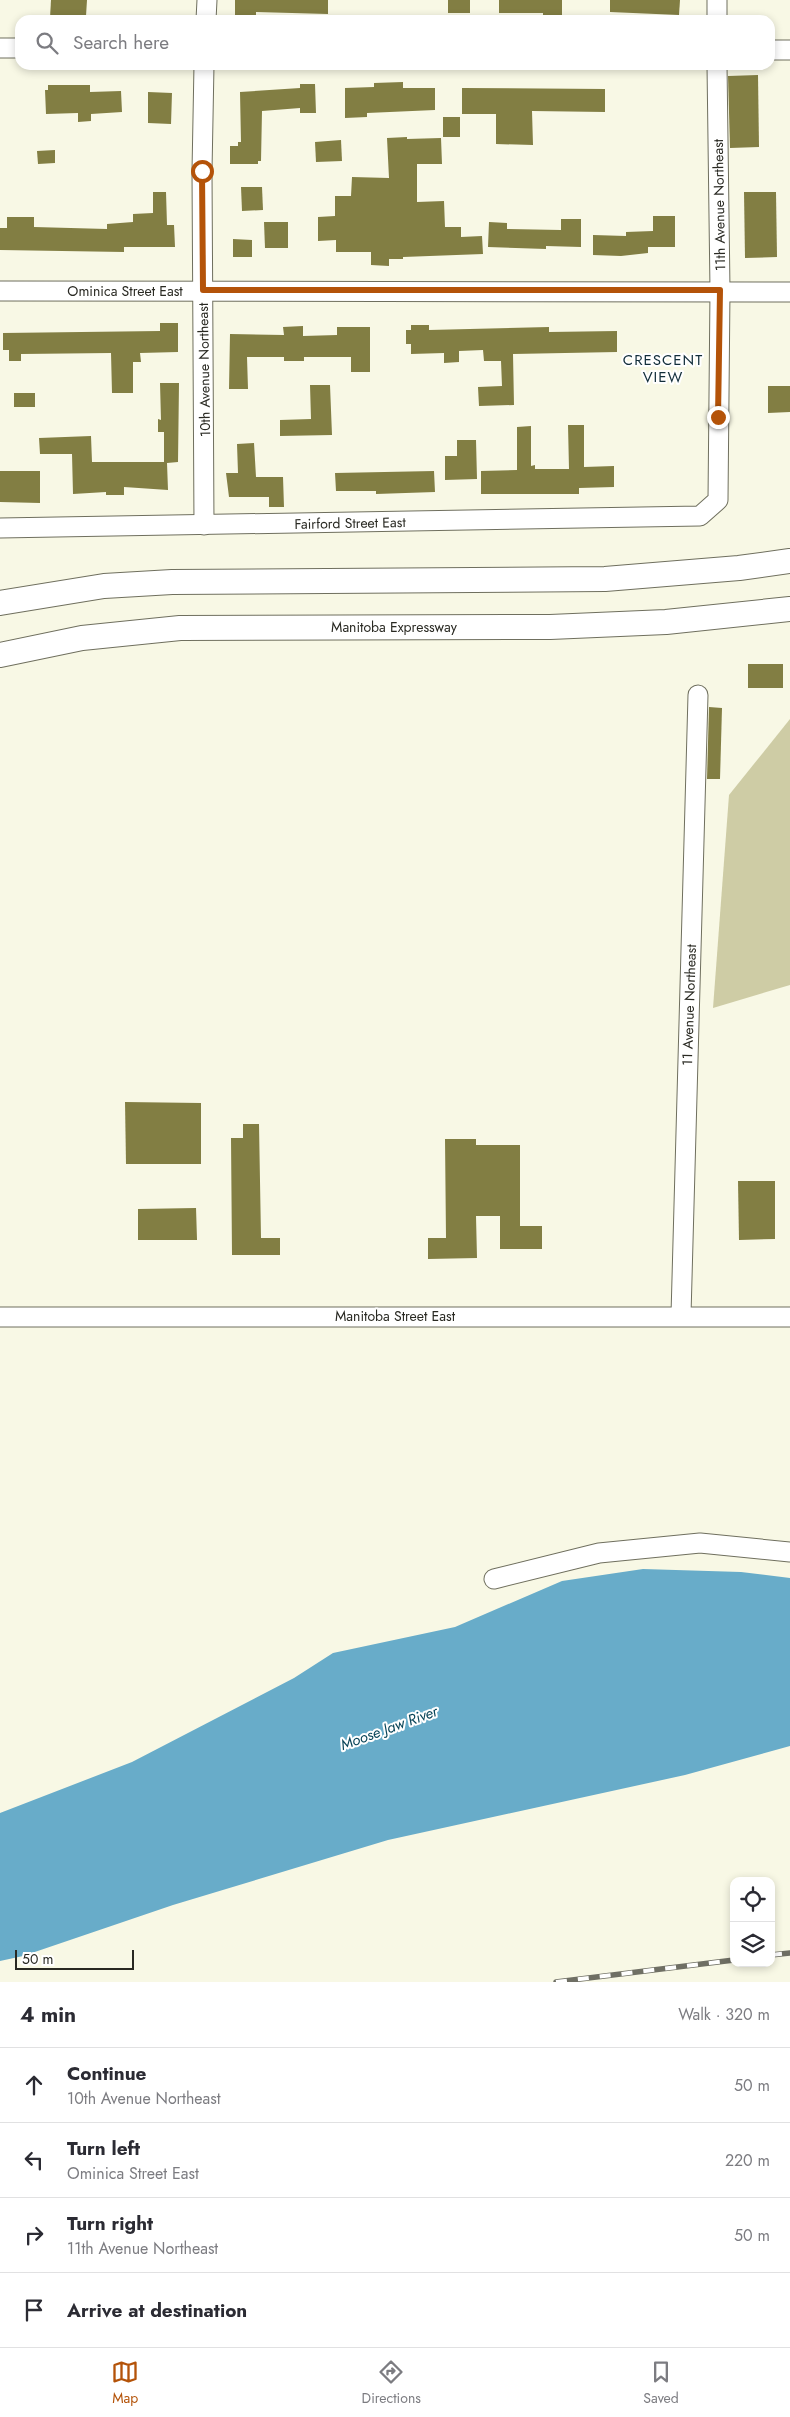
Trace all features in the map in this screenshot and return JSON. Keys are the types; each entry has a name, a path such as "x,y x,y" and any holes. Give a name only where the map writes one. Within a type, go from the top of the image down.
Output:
{"main road":[{"path":"0,603 104,586 172,582 605,579 740,568 790,561"},
{"name":"Manitoba Expressway","path":"0,655 82,638 180,628 550,627 666,622 790,609"}],"street":[{"path":"206,15 207,0"},
{"path":"717,0 717,15"},
{"path":"0,48 15,48"},
{"path":"775,50 790,50"},
{"name":"10th Avenue Northeast","path":"204,70 204,525"},
{"name":"11th Avenue Northeast","path":"700,516 718,500 720,290 717,70"},
{"name":"Ominica Street East","path":"0,291 720,290 790,292"},
{"name":"Fairford Street East","path":"0,528 700,516"},
{"name":"11 Avenue Northeast","path":"681,1315 698,695"},
{"name":"Manitoba Street East","path":"0,1317 681,1315 790,1317"},
{"path":"494,1579 600,1553 700,1543 790,1552"}],"shaded area":[{"path":"790,719 790,985 713,1008 729,795"}],"water":[{"name":"Moose Jaw River","path":"643,1569 741,1572 790,1578 790,1746 685,1775 388,1840 173,1905 23,1956 0,1961 0,1813 132,1762 294,1678 333,1653 455,1627 562,1581"}],"building":[{"path":"51,0 87,0 86,15 50,15"},
{"path":"235,0 328,0 328,14 256,12 256,15 235,15"},
{"path":"448,0 470,0 470,13 448,13"},
{"path":"499,0 562,0 562,15 499,13"},
{"path":"610,0 680,0 679,15 610,12"},
{"path":"758,75 759,147 730,148 728,76"},
{"path":"403,82 403,88 435,88 435,110 367,113 367,117 345,118 345,88 374,87 374,83"},
{"path":"300,84 315,84 316,113 300,113 300,108 262,111 261,161 258,161 258,164 230,164 230,146 238,146 238,142 241,142 240,92 300,88"},
{"path":"48,85 90,85 90,92 121,91 122,112 91,114 91,121 78,122 78,113 46,114 45,90 48,90"},
{"path":"462,88 605,89 605,112 532,111 533,145 496,144 496,114 462,114"},
{"path":"148,92 172,93 171,124 148,123"},
{"path":"443,117 460,117 460,137 443,137"},
{"path":"407,137 407,139 441,138 442,164 417,164 417,202 444,201 445,227 461,227 461,237 482,236 483,254 403,257 403,259 389,259 389,266 371,265 371,252 336,252 336,240 318,241 318,217 335,216 335,196 351,196 352,177 389,178 387,138"},
{"path":"341,140 342,161 316,162 315,142"},
{"path":"55,150 55,163 38,164 37,151"},
{"path":"241,187 262,187 263,210 242,211"},
{"path":"153,192 166,192 167,225 174,225 175,247 124,247 124,252 0,250 0,228 7,228 7,217 34,217 34,227 107,229 107,224 133,222 133,214 153,213"},
{"path":"744,192 776,192 777,257 745,258"},
{"path":"653,216 675,216 675,247 648,247 648,253 621,256 593,255 593,235 626,236 626,232 653,231"},
{"path":"561,219 581,219 581,247 546,246 546,249 488,247 489,222 507,223 507,229 561,230"},
{"path":"264,222 288,222 288,248 265,248"},
{"path":"233,239 252,240 252,257 233,257"},
{"path":"160,323 178,323 178,352 140,353 141,362 133,362 133,393 112,393 111,353 21,354 21,361 9,361 9,350 3,350 3,333 160,331"},
{"path":"411,325 429,325 429,330 549,327 549,332 617,331 617,352 513,354 514,405 479,406 478,387 502,386 501,361 484,361 483,350 459,351 459,362 444,363 444,353 411,354 411,344 406,344 406,330 411,330"},
{"path":"303,326 303,336 337,335 337,327 370,327 370,372 351,372 351,357 304,357 304,361 284,361 284,357 247,357 248,389 229,389 230,334 284,335 283,327"},
{"path":"160,383 179,383 178,462 167,463 168,490 124,487 124,495 106,495 106,492 73,494 72,454 40,454 39,438 91,436 92,462 164,462 164,432 158,432 158,419 161,420"},
{"path":"310,385 330,385 332,435 280,436 280,420 311,419"},
{"path":"768,386 790,386 790,412 768,413"},
{"path":"14,393 35,393 35,407 14,407"},
{"path":"568,425 584,425 584,467 614,466 614,487 579,488 579,494 481,494 481,471 517,470 517,427 531,426 531,466 535,465 535,469 569,469"},
{"path":"457,440 476,440 477,479 445,480 445,456 457,456"},
{"path":"254,443 256,477 283,477 284,507 269,507 269,497 229,497 226,473 238,473 237,444"},
{"path":"0,471 40,471 40,503 0,502"},
{"path":"434,471 435,492 376,494 376,491 336,491 335,473"},
{"path":"748,664 783,664 783,688 748,688"},
{"path":"709,707 722,708 720,779 707,779"},
{"path":"125,1102 201,1103 201,1164 126,1164"},
{"path":"243,1124 259,1124 261,1238 280,1238 280,1255 232,1255 231,1138 243,1138"},
{"path":"445,1139 476,1139 476,1145 520,1145 520,1226 542,1226 542,1249 500,1249 500,1216 476,1216 477,1258 428,1259 428,1238 446,1238"},
{"path":"738,1181 775,1181 775,1239 739,1240"},
{"path":"196,1208 197,1240 138,1240 138,1209"}],"railway":[{"path":"775,1955 790,1953"},
{"path":"556,1982 730,1960"}],"district":[{"name":"CRESCENT VIEW","path":"663,368"}],"route":[{"path":"202,171 203,290 720,290 718,417"}]}
